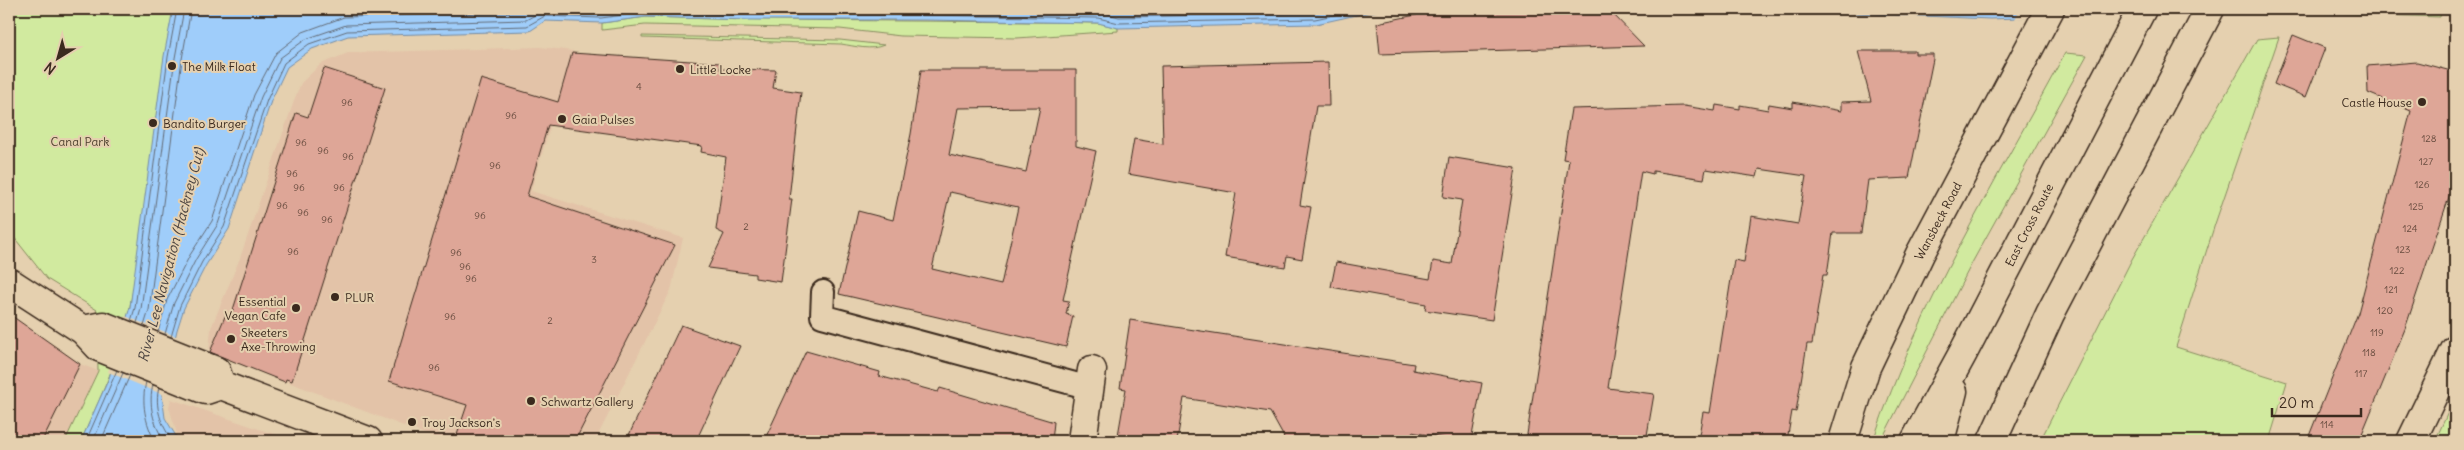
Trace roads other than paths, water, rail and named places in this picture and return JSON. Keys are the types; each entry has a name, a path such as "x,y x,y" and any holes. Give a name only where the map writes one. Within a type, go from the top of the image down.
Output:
{"main road":[{"name":"Wansbeck Road","path":"1843,441 1866,367 1878,341 1920,254 2030,50 2050,9"},
{"name":"East Cross Route","path":"1914,441 1963,353 2115,57 2142,9"},
{"path":"1992,441 2050,314 2210,9"},
{"path":"9,282 95,334 175,367 206,390 221,385 368,441"},
{"path":"2410,441 2455,350"},
{"path":"1940,441 1963,353"},
{"path":"1082,441 1091,379"}],"street":[{"path":"823,292 822,316 1091,379"}],"water":[{"name":"River Lee Navigation (Hackney Cut)","path":"173,9 1384,9 1316,24 1118,28 1098,23 924,20 748,20 646,17 602,23 545,21 530,31 348,36 312,49 287,67 271,101 229,229 206,265 184,308 162,395 165,418 179,441 81,441 109,378 130,307 164,56"},
{"path":"1648,9 2266,9 1990,19 1834,12"}],"place":[{"name":"The Milk Float","path":"172,66"},
{"name":"Little Locke","path":"680,69"},
{"name":"Castle House","path":"2422,102"},
{"name":"Gaia Pulses","path":"562,119"},
{"name":"Bandito Burger","path":"153,123"},
{"name":"PLUR","path":"335,297"},
{"name":"Essential Vegan Cafe","path":"296,308"},
{"name":"Skeeters Axe-Throwing","path":"231,339"},
{"name":"Schwartz Gallery","path":"531,401"},
{"name":"Troy Jackson's","path":"412,422"}],"park label":[{"name":"Canal Park","path":"80,141"}]}
